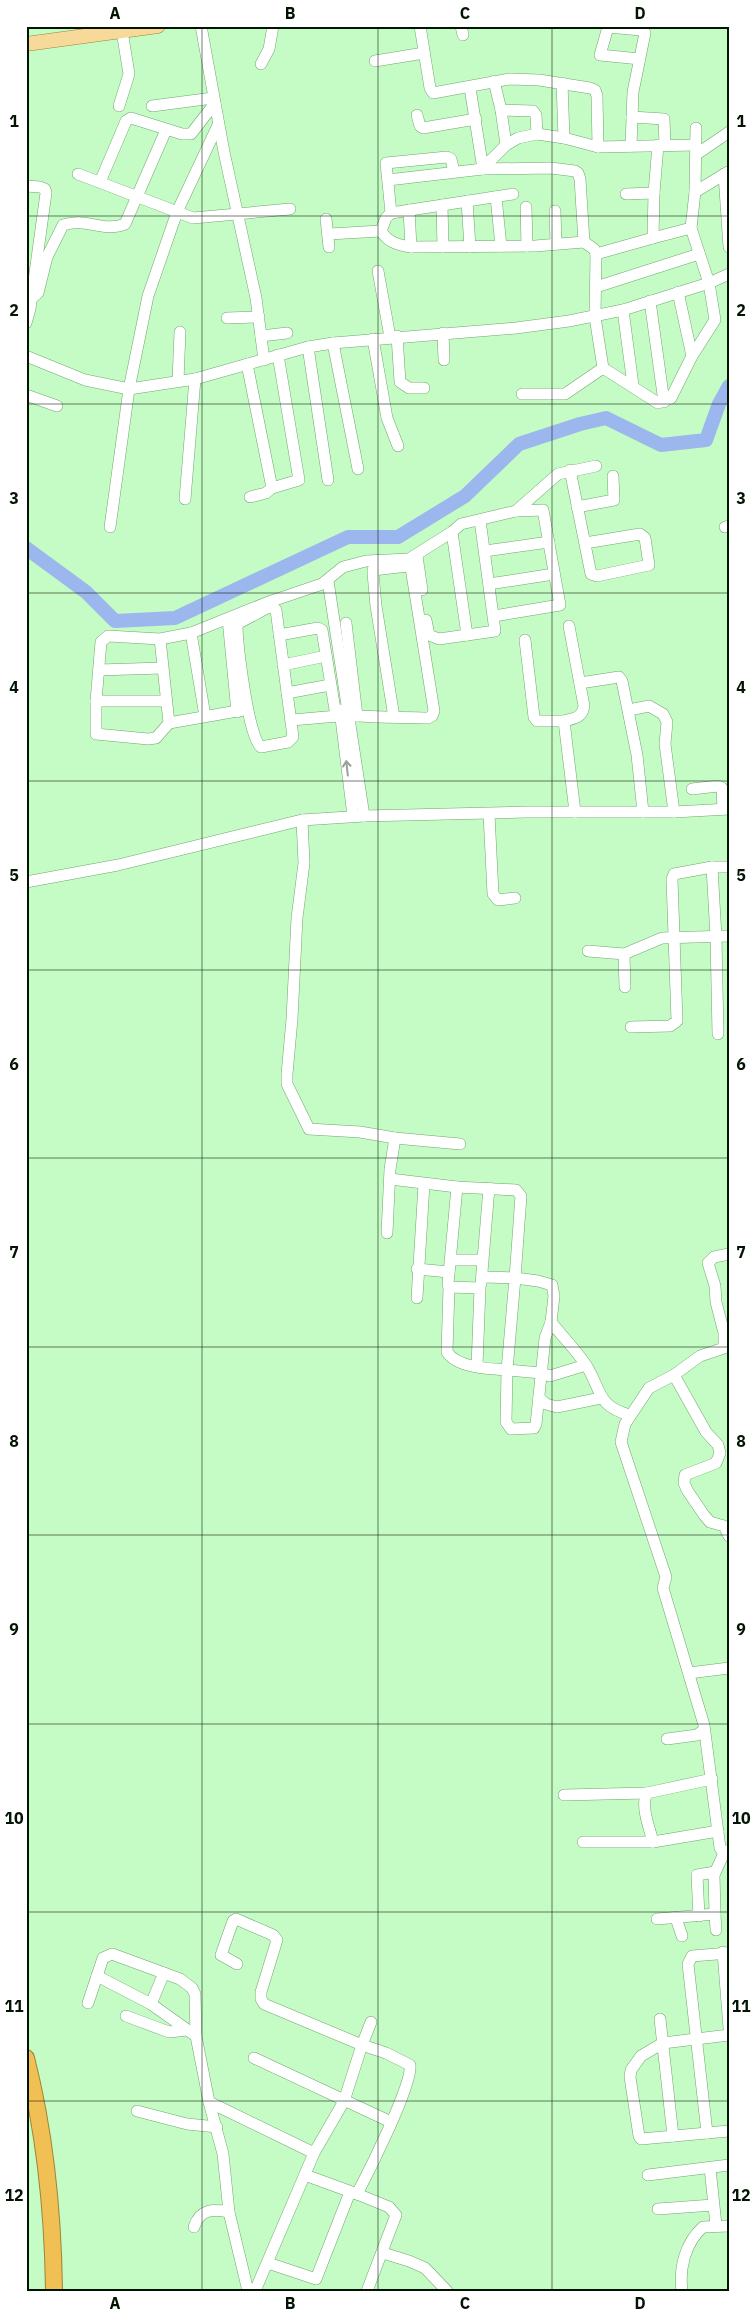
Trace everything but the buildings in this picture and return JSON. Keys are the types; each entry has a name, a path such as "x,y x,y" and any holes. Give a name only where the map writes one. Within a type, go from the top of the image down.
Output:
{"highway":[{"path":"26,2058 43,2144 54,2254 54,2291"},
{"path":"26,2093 36,2148 41,2201 43,2291"}],"main road":[{"path":"26,44 158,26"}],"street":[{"path":"202,26 218,125 252,276 264,360"},
{"path":"261,64 269,49 273,26"},
{"path":"420,26 430,88 433,93 470,88 494,81 518,79 583,86 595,90 597,96 598,147"},
{"path":"119,106 129,74 122,31"},
{"path":"376,61 424,53"},
{"path":"631,146 634,83 640,59"},
{"path":"494,81 501,110 506,145"},
{"path":"562,83 564,138"},
{"path":"470,88 483,167"},
{"path":"152,106 214,101"},
{"path":"100,182 126,120 131,118 166,130 191,134 214,101"},
{"path":"501,110 534,111 537,134"},
{"path":"417,115 420,126 423,128 476,119"},
{"path":"632,117 664,119 654,193 653,238"},
{"path":"110,528 129,389 149,290 177,212 218,125"},
{"path":"603,368 633,385 658,403 664,402 671,398 692,356 714,322 709,284 691,228 695,192 696,128"},
{"path":"30,303 38,293 47,257 63,225 72,222 89,222 109,228 125,224 166,130"},
{"path":"483,167 506,145 518,138 537,134 564,138 598,147 661,145 696,150 729,132"},
{"path":"391,212 386,166 389,162 447,157 451,159 454,172"},
{"path":"388,180 483,167 551,168 578,173 581,188 584,242"},
{"path":"695,192 726,173 729,247"},
{"path":"78,174 193,218 290,209"},
{"path":"26,186 40,187 45,189 46,194 26,323"},
{"path":"626,194 654,193"},
{"path":"381,231 386,218 391,212 513,194"},
{"path":"496,197 501,246"},
{"path":"466,201 470,247"},
{"path":"442,205 443,247"},
{"path":"526,207 527,246"},
{"path":"409,210 411,247"},
{"path":"555,211 556,244"},
{"path":"326,220 329,247"},
{"path":"596,254 691,228"},
{"path":"381,231 388,240 395,244 411,247 527,246 584,242 594,249 596,254 595,316 603,368"},
{"path":"329,234 381,231"},
{"path":"596,287 700,254"},
{"path":"378,271 393,337 400,382 409,388 424,388"},
{"path":"26,356 44,365 85,380 129,389 195,379 308,347 333,343 516,328 595,316 623,310 709,284 729,274"},
{"path":"678,292 692,356"},
{"path":"650,301 664,402"},
{"path":"623,310 633,385"},
{"path":"227,318 259,317"},
{"path":"178,381 180,332"},
{"path":"261,336 287,332"},
{"path":"442,333 444,360"},
{"path":"373,339 387,418 398,446"},
{"path":"333,343 358,469"},
{"path":"308,347 328,480"},
{"path":"250,497 266,493 272,488 298,480 278,355"},
{"path":"247,364 272,488"},
{"path":"522,394 565,394 603,368"},
{"path":"185,500 195,379"},
{"path":"26,395 57,406"},
{"path":"516,511 558,474 596,466"},
{"path":"570,470 584,543 591,574 594,576 649,566 645,538 640,534 584,543"},
{"path":"577,507 614,500 613,476"},
{"path":"242,711 169,723 156,738 99,735 94,730 101,642 108,636 160,639 190,633 266,603 325,583 343,567 366,562 404,560 417,556 461,524 516,511 543,510 560,605 494,616"},
{"path":"417,556 429,635 439,640 495,631 480,520"},
{"path":"452,532 467,635"},
{"path":"485,551 549,542"},
{"path":"292,720 346,716 428,718 434,711 411,568 408,566 373,570 376,606 394,717"},
{"path":"489,584 554,574"},
{"path":"325,583 346,716"},
{"path":"228,619 242,711 256,742 261,747 290,740 293,737 276,610 273,608 267,608 237,624 242,711"},
{"path":"346,623 347,731 359,816"},
{"path":"525,640 534,717 537,721 542,722 564,721 578,717 582,713 584,706 569,626"},
{"path":"279,635 318,628 323,634 330,685 346,716"},
{"path":"190,633 205,716"},
{"path":"160,639 169,723"},
{"path":"282,665 326,656"},
{"path":"99,670 162,668"},
{"path":"580,683 619,677 622,682 637,755 643,812"},
{"path":"287,693 330,685"},
{"path":"96,701 166,701"},
{"path":"629,710 649,706 663,714 667,722 666,744 674,812"},
{"path":"564,721 575,812"},
{"path":"26,882 118,865 302,820 359,816 674,812 726,809 722,788 718,786 692,789"},
{"path":"489,814 493,894 498,900 515,898"},
{"path":"302,820 304,863 297,918 288,1084 310,1129 360,1132 395,1138 460,1144"},
{"path":"712,867 718,1034"},
{"path":"631,1027 670,1026 677,1021 672,879 674,874 712,867 729,867"},
{"path":"588,951 624,954 651,941 675,937 729,936"},
{"path":"624,954 625,987"},
{"path":"386,1233 395,1138"},
{"path":"390,1179 457,1187 516,1190 521,1196 515,1278 507,1370 506,1422 508,1427 520,1430 534,1428 545,1338 550,1322 554,1296 552,1285 515,1278 449,1287"},
{"path":"417,1298 424,1184"},
{"path":"457,1187 449,1287 447,1352 451,1358 457,1362 477,1366 541,1372 550,1376 586,1365"},
{"path":"477,1366 482,1260 489,1188"},
{"path":"716,1930 714,1914 715,1872 727,1851 720,1850 712,1778 704,1730 698,1699 683,1661 663,1588 666,1580 621,1442 621,1435 630,1415 649,1388 674,1375 700,1356 724,1348 726,1344 716,1302 715,1286 708,1263 714,1257 729,1254"},
{"path":"451,1260 482,1260"},
{"path":"418,1269 450,1272"},
{"path":"550,1322 586,1365 601,1398 615,1409 630,1415"},
{"path":"674,1375 706,1432 718,1445 720,1453 716,1463 685,1475 684,1484 710,1522 724,1526 729,1536"},
{"path":"539,1398 546,1404 557,1407 601,1398"},
{"path":"689,1673 729,1668"},
{"path":"667,1739 697,1735 704,1730"},
{"path":"564,1795 646,1793 712,1778"},
{"path":"646,1793 644,1798 645,1805 654,1842"},
{"path":"583,1842 654,1842 718,1831"},
{"path":"699,1916 697,1874 715,1872"},
{"path":"657,1919 714,1914"},
{"path":"676,1918 682,1936"},
{"path":"237,1964 222,1955 233,1921 239,1919 274,1935 277,1940 261,1992 261,1999 264,2004 362,2045 386,2053 410,2065 401,2100 353,2193 316,2278 309,2278 268,2263"},
{"path":"707,2133 689,1960 697,1954 726,1952 729,2028"},
{"path":"88,2003 103,1958 112,1954 180,1979 192,1988 194,1994 192,2033 223,2154 229,2212 248,2291"},
{"path":"151,2004 164,1973"},
{"path":"97,1976 151,2004 192,2033"},
{"path":"139,1998 128,2017 169,2032 192,2033"},
{"path":"660,2019 673,2136"},
{"path":"255,2291 314,2153 344,2101 371,2022"},
{"path":"729,2035 663,2043 641,2056 631,2070 630,2077 641,2139 648,2140 729,2131"},
{"path":"254,2058 391,2122"},
{"path":"209,2102 314,2153"},
{"path":"137,2111 189,2124 217,2127"},
{"path":"648,2175 729,2165"},
{"path":"710,2168 716,2225"},
{"path":"305,2174 389,2208 396,2215 367,2291"},
{"path":"658,2209 713,2204"},
{"path":"194,2227 197,2217 202,2212 216,2210 229,2212"},
{"path":"682,2291 681,2269 692,2239 703,2227 729,2226"},
{"path":"383,2252 409,2260 425,2268 447,2291"}],"waterway":[{"path":"26,548 86,592 115,621 175,618 348,537 398,537 465,496 519,444 580,424 606,418 661,445 706,440 719,404 729,386"}]}
